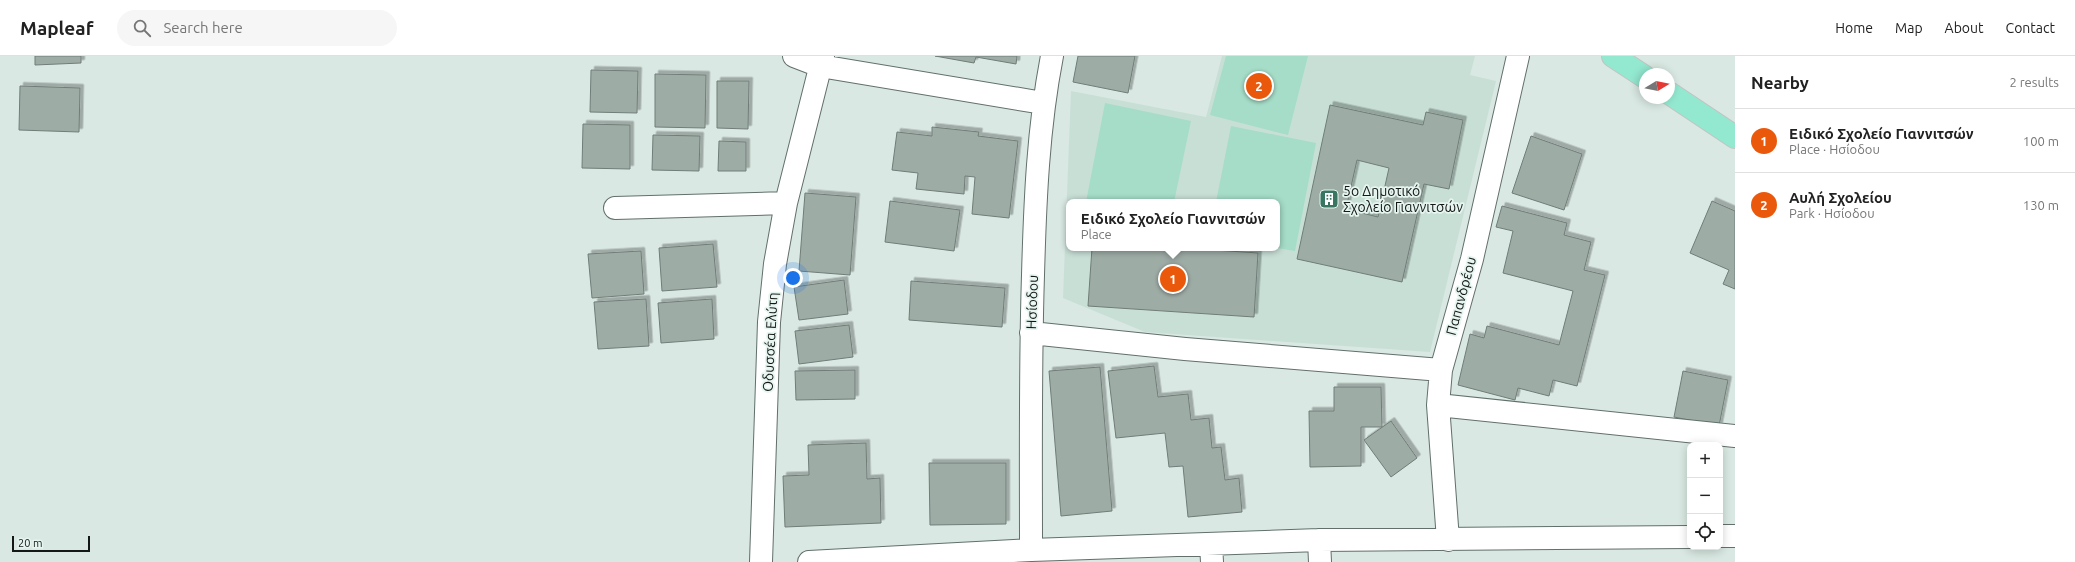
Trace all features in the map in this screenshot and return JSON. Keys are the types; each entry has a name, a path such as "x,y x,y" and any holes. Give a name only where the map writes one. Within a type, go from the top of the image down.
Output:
{"main road":[{"path":"1613,56 1639,73"},
{"path":"1675,97 1735,137"}],"street":[{"path":"794,56 1043,103"},
{"name":"Ησίοδου","path":"1031,550 1031,333 1034,206 1043,103 1052,56"},
{"name":"Παπανδρέου","path":"1448,540 1438,405 1441,370 1472,259 1518,56"},
{"name":"Οδυσσέα Ελύτη","path":"761,562 769,322 775,264 786,203 822,61"},
{"path":"615,208 786,203"},
{"path":"1031,333 1185,349 1441,370"},
{"path":"1438,405 1735,436"},
{"path":"1723,536 1735,536"},
{"path":"810,562 985,557 1031,550 1082,555 1211,553 1319,540 1687,537"},
{"path":"1319,540 1320,562"}],"shaded area":[{"path":"1222,56 1475,56 1470,75 1496,81 1430,352 1145,332 1063,298 1066,220 1066,251 1280,251 1280,199 1067,199 1071,91 1206,117"}],"green space":[{"path":"1226,56 1308,56 1288,135 1210,115"},
{"path":"1105,103 1191,121 1175,199 1087,199"},
{"path":"1231,126 1316,143 1295,251 1280,248 1280,199 1217,199"}],"building":[{"path":"35,56 81,56 81,63 35,65"},
{"path":"935,56 1017,56 1016,64 976,57 974,63"},
{"path":"1078,56 1135,56 1128,93 1073,82"},
{"path":"591,70 638,71 637,113 590,112"},
{"path":"655,74 706,75 705,128 655,127"},
{"path":"717,81 749,81 748,129 717,128"},
{"path":"20,86 80,88 79,132 19,130"},
{"name":"5ο Δημοτικό Σχολείο Γιαννιτσών","path":"1330,105 1423,125 1426,112 1463,120 1449,189 1424,184 1402,282 1297,259","holes":["1357,160 1389,168 1378,217 1346,209"]},
{"path":"583,124 630,125 630,169 582,168"},
{"path":"932,127 979,132 978,136 1018,141 1009,218 972,214 975,177 965,176 964,194 916,189 918,173 892,170 897,132 932,136"},
{"path":"653,135 700,136 699,171 652,170"},
{"path":"1531,136 1582,154 1564,210 1512,193"},
{"path":"719,141 746,142 746,171 718,171"},
{"path":"805,193 856,197 850,275 799,271"},
{"path":"890,201 960,210 954,251 885,242"},
{"path":"1712,201 1735,211 1735,289 1723,284 1729,270 1690,253"},
{"path":"1502,206 1567,223 1564,235 1591,242 1584,270 1605,275 1577,386 1553,380 1549,396 1518,388 1515,400 1458,385 1470,334 1484,338 1487,326 1559,345 1573,291 1503,273 1513,231 1496,227"},
{"path":"713,244 717,287 662,291 659,248"},
{"path":"641,251 644,294 592,298 588,254"},
{"path":"1092,251 1229,251 1258,253 1254,317 1088,306"},
{"path":"844,280 848,314 799,320 794,287"},
{"path":"911,281 1005,288 1002,327 909,320"},
{"path":"646,299 649,346 598,349 594,302"},
{"path":"712,299 714,339 661,343 658,303"},
{"path":"849,325 853,357 799,364 795,331"},
{"path":"1154,366 1158,397 1188,394 1191,420 1209,418 1212,448 1221,447 1225,480 1239,478 1242,512 1188,517 1183,466 1169,467 1165,433 1116,438 1108,371"},
{"path":"1100,367 1112,511 1061,516 1049,371"},
{"path":"855,370 855,399 796,400 795,371"},
{"path":"1683,371 1728,380 1719,426 1674,417"},
{"path":"1334,387 1381,387 1382,427 1361,427 1361,466 1310,467 1309,411 1334,411"},
{"path":"1391,421 1417,458 1391,477 1364,440"},
{"path":"866,443 867,479 880,478 881,523 785,527 783,476 809,475 808,445"},
{"path":"929,463 1006,463 1006,524 930,525"}],"place":[{"name":"Αυλή Σχολείου","path":"1259,86"},
{"name":"5ο Δημοτικό Σχολείο Γιαννιτσών","path":"1329,199"},
{"name":"Ειδικό Σχολείο Γιαννιτσών","path":"1173,279"}]}
